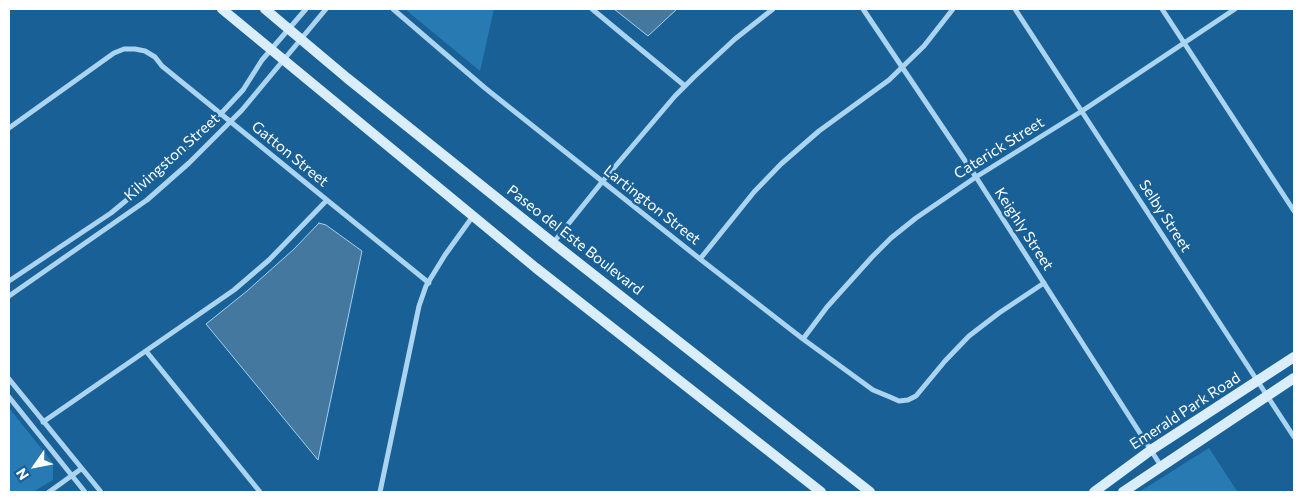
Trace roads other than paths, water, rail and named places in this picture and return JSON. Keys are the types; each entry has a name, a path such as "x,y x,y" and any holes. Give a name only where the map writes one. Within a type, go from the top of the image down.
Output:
{"main road":[{"path":"222,9 473,216 821,492"},
{"name":"Paseo del Este Boulevard","path":"264,9 553,243 870,492"},
{"name":"Emerald Park Road","path":"1094,492 1151,450 1294,357"},
{"path":"1123,492 1294,378"}],"street":[{"name":"Kilvingston Street","path":"9,281 111,212 200,136 243,90 262,60 306,9"},
{"name":"Kilvingston Street","path":"9,296 147,200 189,163 231,122 326,9"},
{"name":"Lartington Street","path":"393,9 485,88 803,339 873,390 899,401 908,400 924,388 945,361 969,336 1044,283"},
{"path":"592,9 685,86"},
{"path":"553,243 602,182 685,86 735,38 773,9"},
{"name":"Keighly Street","path":"863,9 976,177 1161,466"},
{"path":"700,259 754,192 781,164 819,131 889,80 924,46 944,23 953,9"},
{"name":"Selby Street","path":"1015,9 1294,437"},
{"path":"1162,9 1294,211"},
{"name":"Caterick Street","path":"803,339 846,286 891,238 916,218 976,177 1082,112 1235,9"},
{"name":"Gatton Street","path":"9,128 114,53 124,49 145,51 155,57 162,66 429,283"},
{"path":"43,422 234,290 262,266 327,200"},
{"path":"380,492 419,306 429,283 445,255 473,216"},
{"path":"146,351 260,492"},
{"path":"9,379 100,492"},
{"path":"9,397 85,492"},
{"path":"49,492 81,469"}]}
